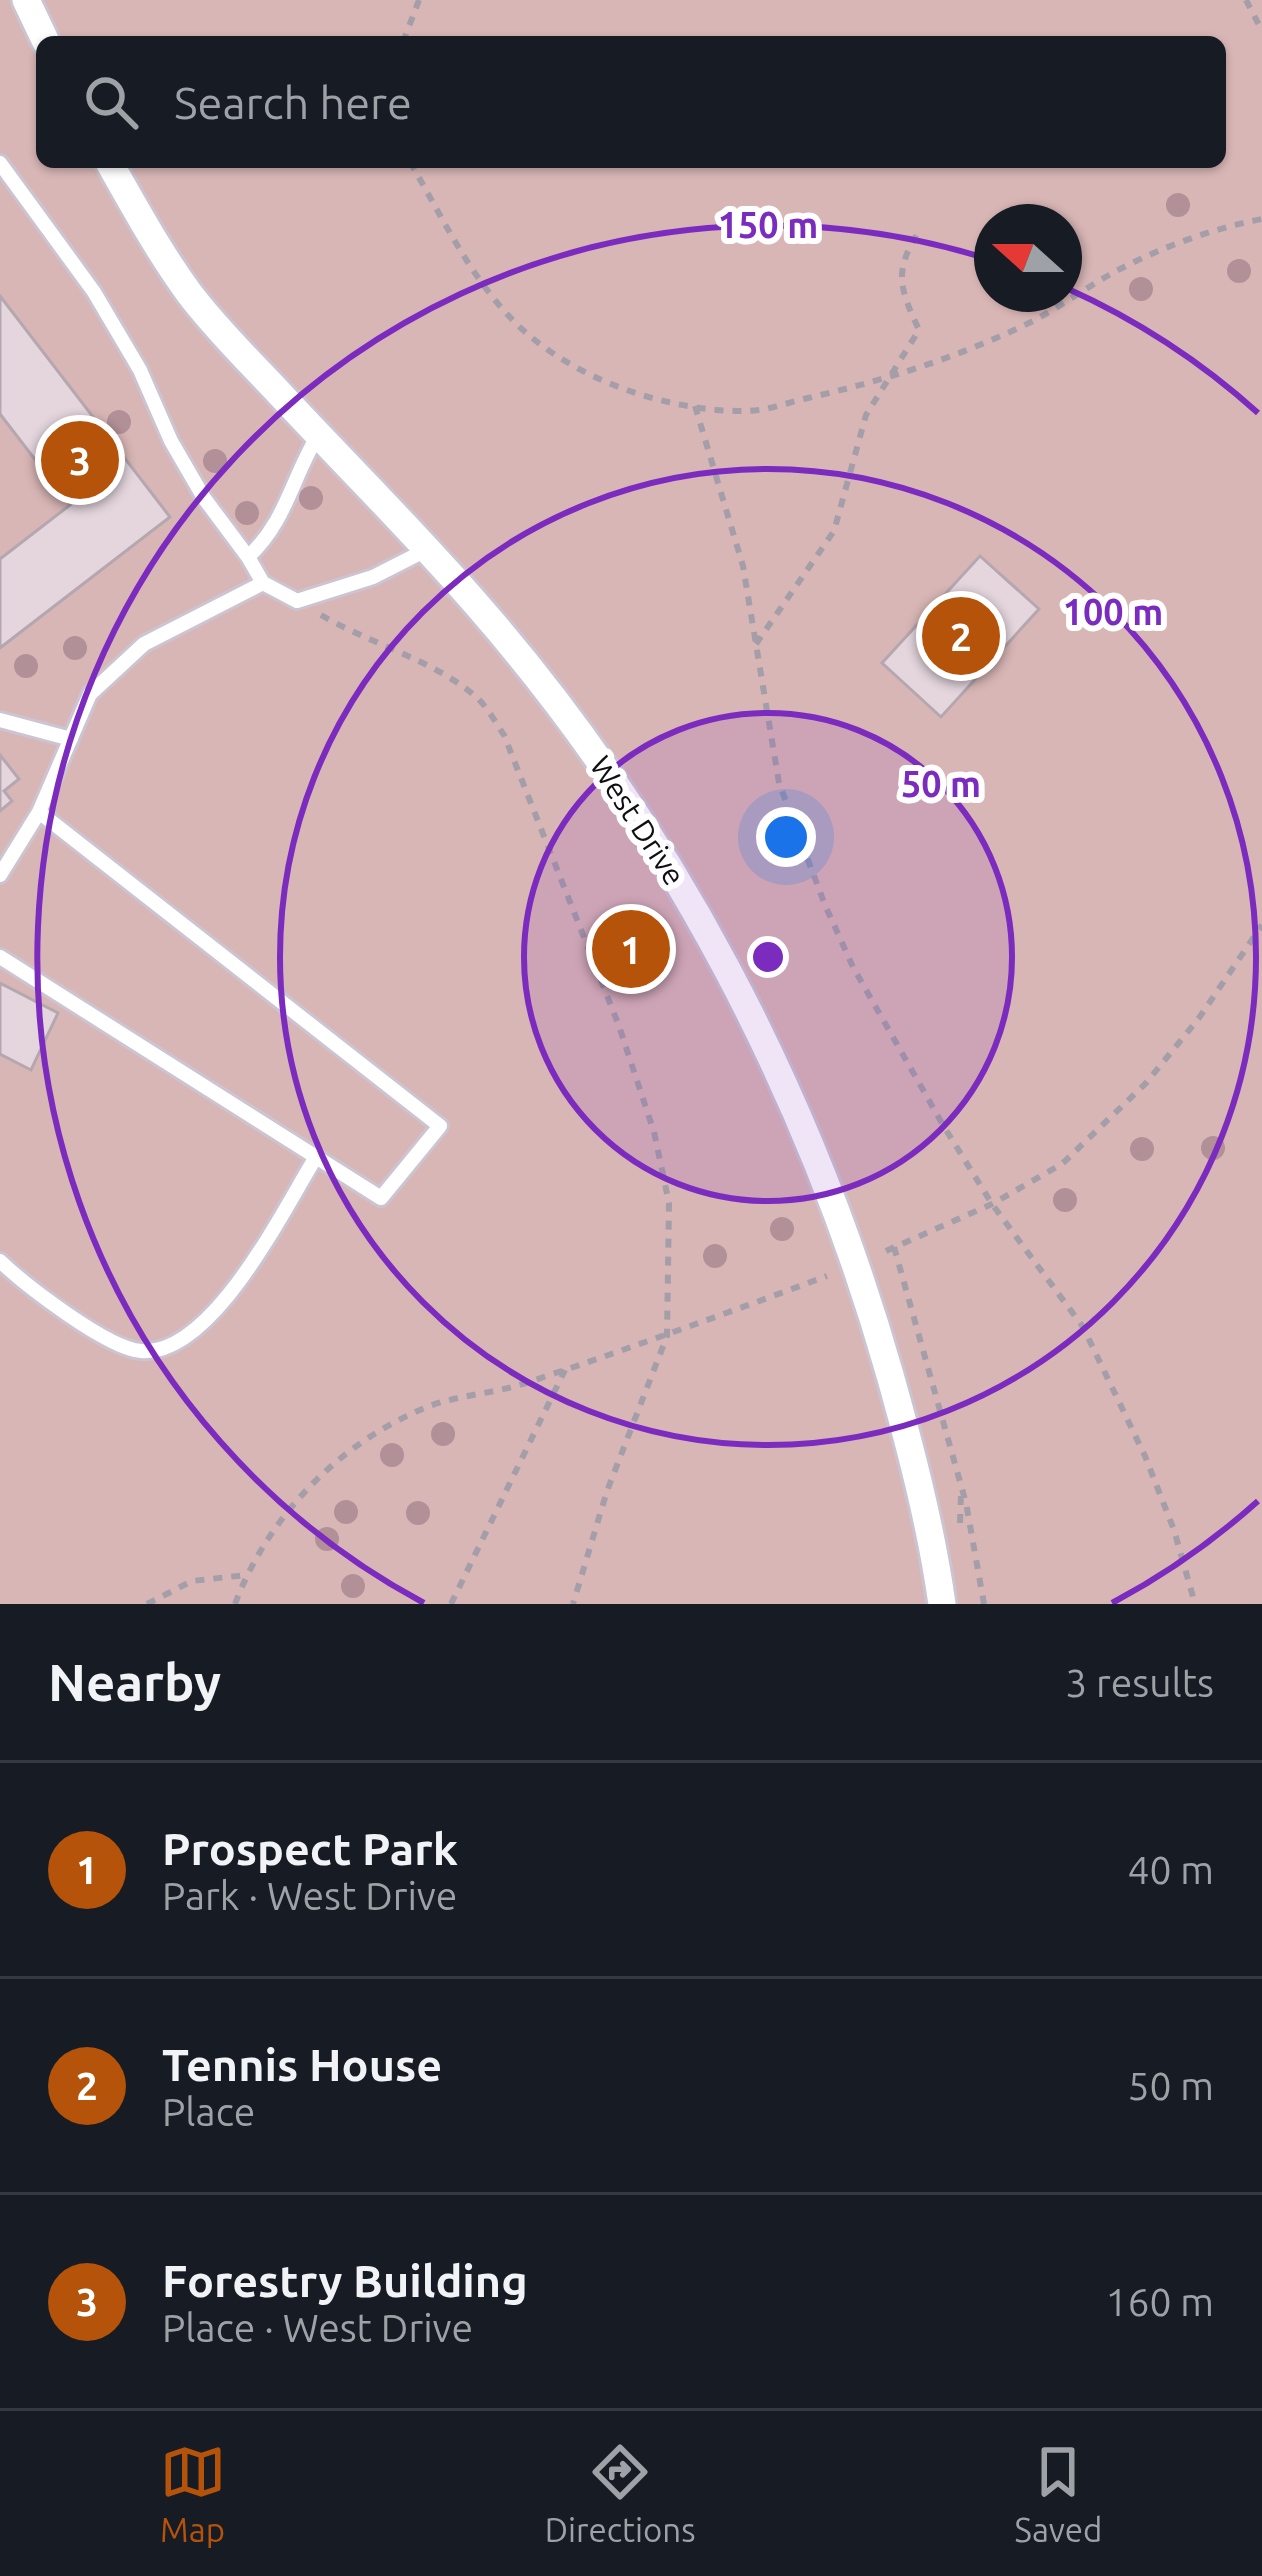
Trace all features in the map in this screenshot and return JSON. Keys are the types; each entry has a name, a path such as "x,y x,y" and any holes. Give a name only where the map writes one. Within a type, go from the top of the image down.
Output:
{"street":[{"path":"26,0 43,36"},
{"name":"West Drive","path":"113,168 190,295 482,609 616,784 712,942 772,1059 827,1186 872,1313 934,1542 942,1604"}],"lane":[{"path":"0,163 94,292 140,370 171,441 204,498 263,583 297,601 374,578 426,550"},
{"path":"248,557 272,535 298,468 318,435"},
{"path":"0,874 39,812 90,694 144,644 263,583"},
{"path":"0,720 71,739"},
{"path":"0,957 381,1198 440,1126 39,812"},
{"path":"0,1261 96,1334 140,1352 176,1345 211,1317 316,1157"}],"path":[{"path":"405,36 419,0"},
{"path":"1246,0 1262,31"},
{"path":"414,168 481,282 510,318 555,356 605,383 695,406 749,412 890,377 987,344 1048,314 1112,274 1225,226 1262,219"},
{"path":"754,647 834,531 866,415 919,329 902,294 901,259 921,228"},
{"path":"695,406 742,566 779,783 825,905 895,1046 992,1204 1084,1327 1120,1398 1174,1530 1195,1604"},
{"path":"297,601 357,637 446,675 480,699 504,735 619,1026 654,1132 669,1203 667,1336 607,1491 577,1604"},
{"path":"984,1604 962,1484 890,1249 992,1204 1062,1164 1146,1083 1199,1018 1262,925"},
{"path":"235,1604 262,1545 308,1488 370,1437 432,1405 565,1370 831,1274"},
{"path":"452,1604 565,1370"},
{"path":"147,1604 192,1581 246,1575"}],"shaded area":[{"path":"0,0 1262,0 1262,1604 0,1604"}],"building":[{"path":"0,296 170,517 0,648 0,559 70,505 0,414"},
{"path":"980,556 1039,609 941,717 882,663"},
{"path":"0,755 19,779 4,791 12,801 0,811"},
{"path":"0,983 58,1013 31,1070 0,1054"}],"place":[{"name":"Forestry Building","path":"80,460"},
{"name":"Tennis House","path":"961,636"},
{"name":"Prospect Park","path":"631,949"}]}
